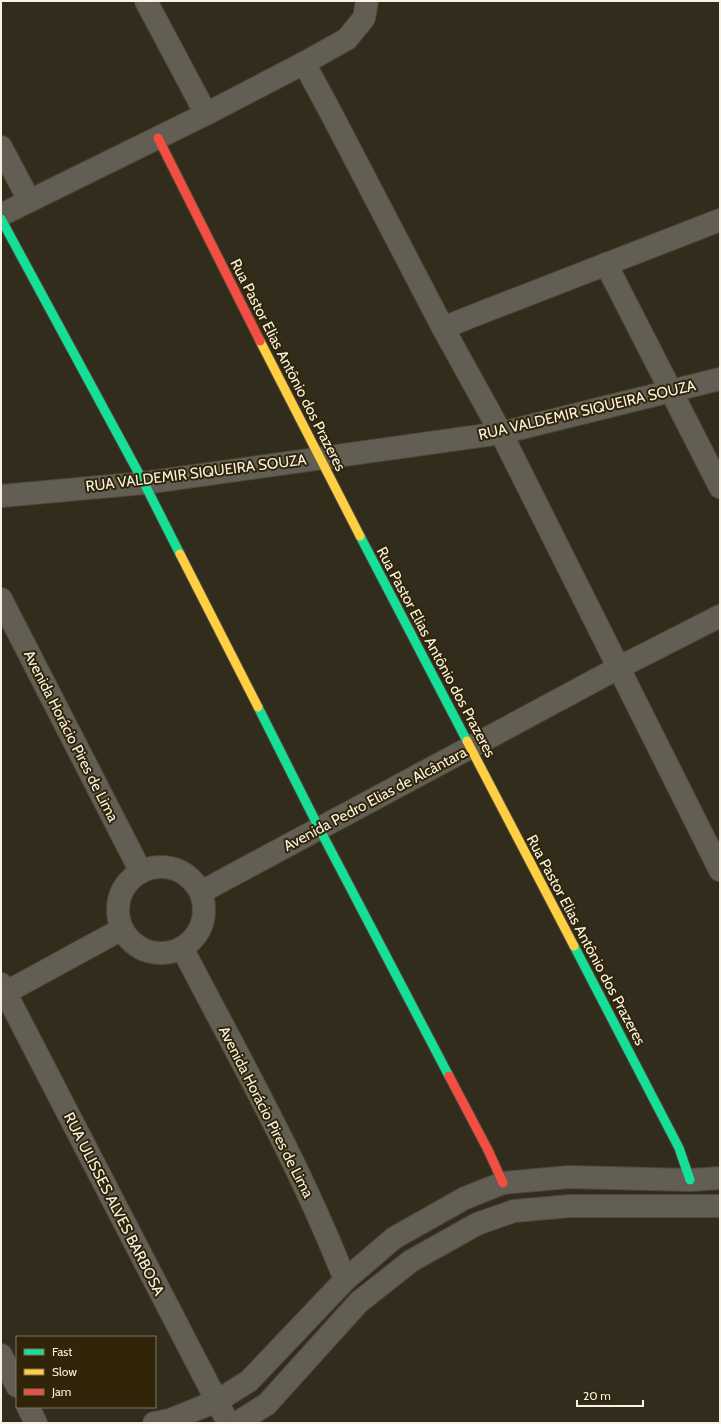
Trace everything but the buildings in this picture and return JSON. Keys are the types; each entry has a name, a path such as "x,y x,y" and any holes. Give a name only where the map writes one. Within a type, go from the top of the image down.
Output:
{"street":[{"path":"146,1 206,114"},
{"path":"1,215 206,114 347,39 364,18 367,1"},
{"path":"304,63 443,328 501,433 720,870"},
{"name":"Rua Pastor Elias Antônio dos Prazeres","path":"158,138 319,458 679,1148 690,1180"},
{"path":"1,147 29,200"},
{"path":"1,219 144,483 319,828 488,1150 503,1183"},
{"path":"443,328 720,220"},
{"path":"606,264 720,487"},
{"name":"RUA VALDEMIR SIQUEIRA SOUZA","path":"1,496 144,483 501,433 720,379"},
{"name":"Avenida Horácio Pires de Lima","path":"1,599 141,872"},
{"name":"Avenida Pedro Elias de Alcântara","path":"201,892 618,668 720,616"},
{"path":"165,867 177,870 188,876 201,892 204,907 204,919 199,931 192,941 182,948 170,952 158,953 146,950 135,944 126,936 122,929 118,913 119,900 123,889 131,879 141,872 152,868 165,867"},
{"path":"2,990 122,929"},
{"name":"Avenida Horácio Pires de Lima","path":"182,948 284,1144 324,1229 344,1280"},
{"name":"RUA ULISSES ALVES BARBOSA","path":"2,990 228,1423"},
{"path":"154,1423 170,1420 217,1401 249,1382 344,1280 394,1238 465,1198 503,1183 569,1177 690,1180 720,1178"},
{"path":"237,1423 267,1404 359,1302 411,1261 477,1224 514,1211 570,1206 720,1206"},
{"path":"1,1355 16,1384"},
{"path":"28,1408 36,1423"}],"traffic: fast":[{"path":"1,219 144,483 180,554"},
{"path":"360,536 467,741"},
{"path":"258,707 319,828 449,1076"},
{"path":"574,946 679,1148 690,1180"}],"traffic: slow":[{"path":"260,341 360,536"},
{"path":"180,554 258,707"},
{"path":"467,741 574,946"}],"traffic: jam":[{"path":"158,138 260,341"},
{"path":"449,1076 488,1150 503,1183"}]}
